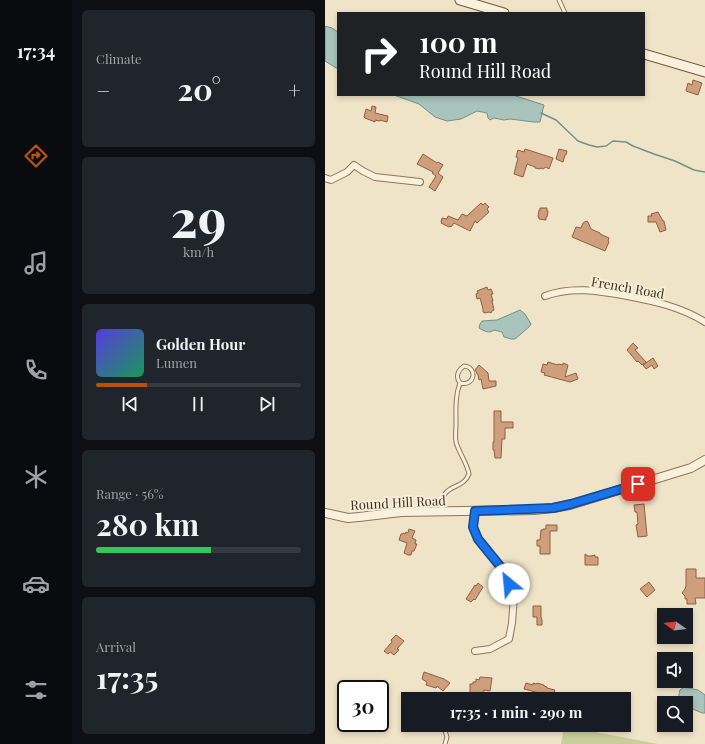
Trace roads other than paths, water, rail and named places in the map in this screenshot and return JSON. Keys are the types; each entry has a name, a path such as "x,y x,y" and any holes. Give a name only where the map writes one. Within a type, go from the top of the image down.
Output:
{"main road":[{"path":"459,0 501,12"},
{"path":"645,54 705,72"}],"street":[{"path":"325,178 331,180 347,172 354,165 375,177 421,182"},
{"name":"French Road","path":"545,296 559,292 584,289 598,290 667,304 705,322"},
{"name":"Round Hill Road","path":"325,514 348,518 359,518 401,512 553,508 691,468 705,460"},
{"path":"475,511 473,527 478,539 504,571 514,596 509,639 490,649 475,651"}],"lane":[{"path":"559,0 565,12"},
{"path":"441,512 442,500 445,494 448,490 466,480 469,474 456,442 455,434 456,401 460,383 457,376 464,366 472,370 473,374 471,380 465,384 460,383"},
{"path":"445,744 447,738 446,732"}],"water":[{"path":"325,26 337,31 337,68 325,61"},
{"path":"397,96 516,96 544,105 540,122 534,122 494,118 490,120 487,113 477,111 461,119 447,121 435,117 419,104"},
{"path":"520,310 525,314 531,324 515,339 504,337 502,332 494,330 487,332 479,328 482,321 497,320"},
{"path":"683,688 689,688 698,690 705,695 705,713 693,709 693,696 679,696 680,690"}],"waterway":[{"path":"541,113 556,120 578,141 589,145 597,147 606,146 613,141 626,142 694,170 705,172"}]}
